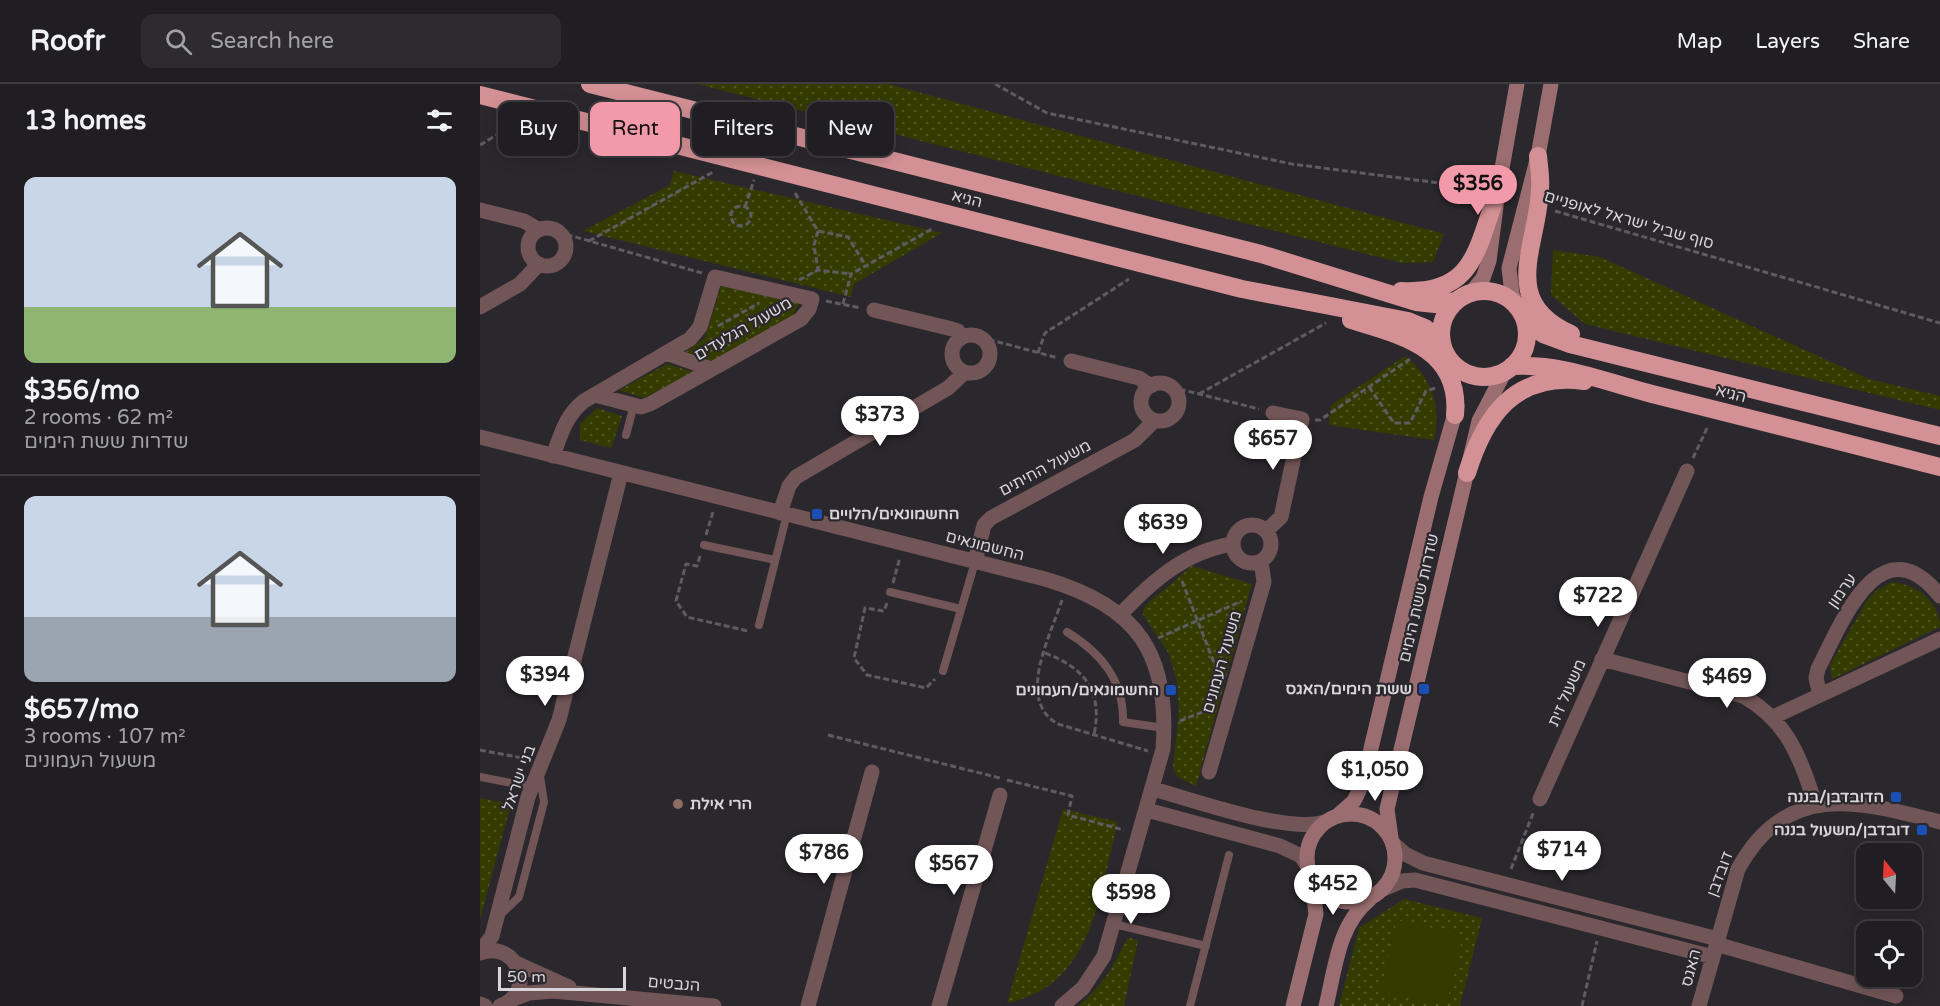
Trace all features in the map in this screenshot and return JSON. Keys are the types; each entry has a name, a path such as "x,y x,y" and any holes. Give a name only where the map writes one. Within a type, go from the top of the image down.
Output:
{"highway":[{"name":"הגיא","path":"590,84 1260,254 1416,302 1435,304 1463,297"},
{"name":"הגיא","path":"480,95 507,102"},
{"name":"הגיא","path":"578,120 1242,289 1408,321 1425,328 1434,345"},
{"path":"1538,156 1540,189 1521,251 1526,283 1532,302 1541,317 1567,333 1628,357"},
{"path":"1324,274 1384,290 1414,292 1439,289 1460,278 1485,244 1489,191"},
{"path":"1242,289 1434,345 1464,372 1480,377 1509,368 1526,345 1521,313 1496,292 1463,297 1442,322 1434,345 1450,382 1456,404 1455,415"},
{"name":"הגיא","path":"1521,313 1551,338 1940,436"},
{"name":"הגיא","path":"1509,368 1552,366 1619,386 1940,466"},
{"path":"1467,473 1478,440 1487,423 1505,403 1525,389 1541,384 1575,380 1619,386"}],"street":[{"path":"1489,191 1505,151 1517,84"},
{"path":"1538,156 1551,84"},
{"path":"480,210 525,221 539,230"},
{"path":"550,228 558,232 566,244 563,258 553,265 539,264 530,256 528,247 530,238 539,230 550,228"},
{"path":"1463,297 1487,269 1485,244"},
{"path":"1521,251 1509,276 1521,313"},
{"path":"480,307 520,284 539,264"},
{"name":"משעול הגלעדים","path":"553,456 566,420 574,409 595,395 690,339 700,327 715,277 812,299 809,309 801,319 650,404 641,407 595,395"},
{"path":"874,310 952,329 958,332 960,339"},
{"path":"971,335 980,337 988,345 989,360 980,371 965,372 958,368 952,357 954,345 960,339 971,335"},
{"path":"666,353 711,369"},
{"path":"1071,361 1139,378 1151,386"},
{"name":"שדרות ששת הימים","path":"1331,819 1354,801 1363,782 1431,497 1455,415 1458,387 1451,362"},
{"name":"שדרות ששת הימים","path":"1392,841 1387,809 1467,473 1482,414 1509,368"},
{"path":"783,514 789,486 796,477 948,388 965,372"},
{"path":"1163,384 1171,387 1179,400 1177,411 1166,421 1154,421 1144,414 1140,403 1144,391 1151,386 1163,384"},
{"path":"1266,531 1281,517 1302,419 1273,413"},
{"name":"משעול החיתים","path":"975,562 984,525 991,518 1135,440 1154,421"},
{"name":"החשמונאים","path":"480,437 975,562 1067,586 1088,594 1120,615 1145,643 1154,660 1162,685 1164,728 1153,789"},
{"name":"משעול זית","path":"1540,799 1687,471"},
{"name":"בני ישראל","path":"480,953 490,941 532,787 557,727 621,473"},
{"path":"1259,526 1266,531 1271,538 1268,555 1261,561 1244,561 1237,556 1233,544 1237,533 1244,527 1259,526"},
{"path":"1120,615 1144,590 1175,567 1211,547 1233,544"},
{"name":"משעול העמונים","path":"1209,772 1264,582 1261,561"},
{"name":"ערמון","path":"1820,695 1816,678 1818,669 1854,601 1876,576 1888,571 1913,574 1940,596"},
{"path":"1773,717 1940,639"},
{"path":"1602,659 1743,696 1773,717 1792,744 1816,806"},
{"path":"808,1006 872,772"},
{"path":"1062,1006 1083,988 1104,956 1153,789 1286,824 1309,826 1352,814 1365,816 1383,827 1392,841 1405,854 1423,863 1505,884 1715,947 1896,996"},
{"path":"939,1006 1000,795"},
{"name":"דובדבן","path":"1715,947 1731,888 1747,852 1773,826 1789,816 1816,806 1844,802 1863,803 1940,822"},
{"path":"1147,810 1280,846 1301,856 1320,890 1338,900 1351,903 1402,881 1415,880 1600,928 1715,947"},
{"path":"1293,1006 1316,914 1308,851 1312,838 1331,819"},
{"path":"1326,1006 1346,929 1356,913 1391,878 1395,865 1392,841"},
{"name":"האגס","path":"1700,1006 1715,947"},
{"name":"הנבטים","path":"480,953 501,951 516,963 553,981 595,995"},
{"path":"507,1003 521,983 516,963"},
{"name":"הנבטים","path":"507,1003 545,991 595,995 636,1002 714,1006"},
{"path":"480,1004 485,1006"}],"lane":[{"path":"626,435 634,405"},
{"path":"759,625 775,560 783,514"},
{"path":"704,544 775,560"},
{"path":"943,671 975,562"},
{"path":"890,592 961,609"},
{"path":"1067,632 1091,648 1114,676 1122,698 1123,722 1164,728"},
{"path":"497,917 519,897 544,802 541,767"},
{"path":"480,777 532,787"},
{"path":"1190,1006 1229,855"},
{"path":"1114,924 1206,946"}],"path":[{"path":"995,84 1047,113 1292,164 1489,191"},
{"path":"480,145 498,134"},
{"path":"589,241 735,160"},
{"path":"745,207 758,166"},
{"path":"781,171 818,231 814,250 818,270"},
{"path":"736,207 745,207 751,213 751,220 745,226 737,226 731,221 731,213 736,207"},
{"name":"סוף שביל ישראל לאופניים","path":"1545,208 1940,323"},
{"path":"843,304 851,274 956,216"},
{"path":"818,231 848,237 866,266"},
{"path":"558,232 715,277"},
{"path":"1038,353 1045,333 1150,265"},
{"path":"812,299 874,310"},
{"path":"1199,394 1338,316"},
{"path":"980,337 1071,361"},
{"path":"1302,419 1320,420 1434,345"},
{"path":"1369,387 1394,423 1410,423 1426,391 1450,382"},
{"path":"1171,387 1273,413"},
{"path":"1687,471 1715,410"},
{"path":"717,497 698,566 686,564 676,600 687,616 756,633 759,625"},
{"path":"904,544 884,611 866,608 854,658 867,675 926,688 943,671"},
{"path":"1164,728 1229,702 1175,567"},
{"path":"1067,586 1045,653 1037,687 1040,707 1047,717 1058,724 1161,754"},
{"path":"1145,643 1261,593"},
{"path":"1045,653 1072,665 1086,678 1096,708 1094,735"},
{"path":"828,735 1072,796 1068,815 1140,834"},
{"path":"480,750 541,767"},
{"path":"1505,884 1540,799"},
{"path":"1581,1006 1600,928"}],"green space":[{"path":"697,84 888,84 1444,234 1433,262 1402,263 894,134 894,102 807,102 807,112 795,109 795,102 768,102"},
{"path":"674,171 942,233 854,284 851,297 583,231 670,185"},
{"path":"1553,250 1600,257 1869,379 1940,396 1940,410 1585,324 1551,295"},
{"path":"721,286 799,303 792,317 710,362 684,353 705,338"},
{"path":"1405,356 1422,374 1433,394 1436,415 1434,440 1329,425 1331,405"},
{"path":"667,364 694,372 644,398 619,390"},
{"path":"597,408 622,416 611,448 580,440 580,424"},
{"path":"1192,566 1252,584 1196,786 1178,777 1173,768 1179,711 1177,681 1169,654 1142,613 1146,605"},
{"path":"1892,582 1910,586 1925,596 1936,609 1940,627 1832,679 1830,665 1866,602 1876,591"},
{"path":"480,798 511,804 480,919"},
{"path":"1063,809 1118,822 1097,906 1088,933 1075,957 1058,978 1036,993 1007,1003"},
{"path":"1404,899 1482,918 1460,1006 1339,1006 1359,928"},
{"path":"1397,920 1463,935 1446,1006 1380,992"},
{"path":"1128,937 1138,941 1124,1006 1078,1006 1107,974"}],"place":[{"name":"החשמונאים/הלויים","path":"817,514"},
{"name":"ששת הימים/האגס","path":"1424,689"},
{"name":"החשמונאים/העמונים","path":"1171,690"},
{"name":"הדובדבן/בננה","path":"1896,797"},
{"name":"הרי אילת","path":"678,804"},
{"name":"דובדבן/משעול בננה","path":"1922,830"}]}
